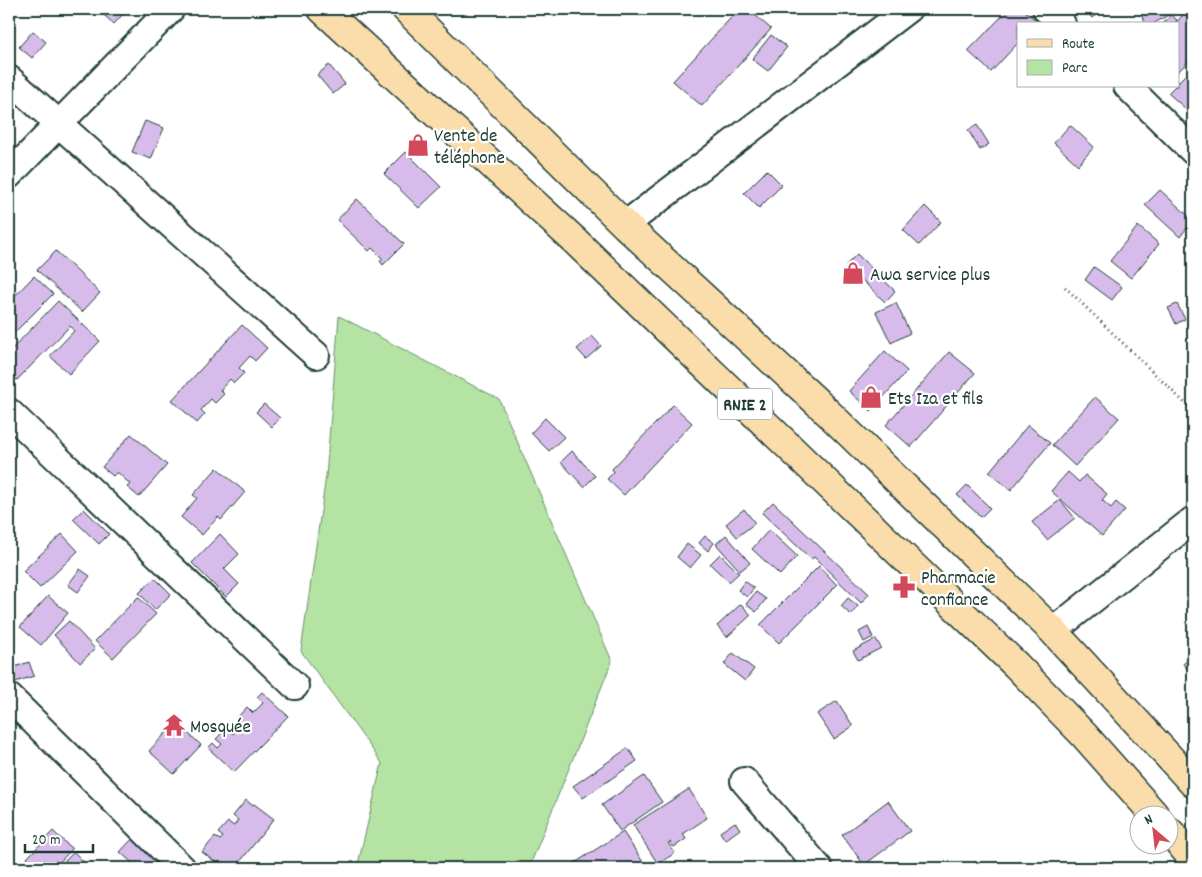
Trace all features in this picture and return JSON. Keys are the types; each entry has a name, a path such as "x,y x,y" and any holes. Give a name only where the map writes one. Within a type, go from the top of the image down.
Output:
{"main road":[{"name":"RNIE 2","path":"322,9 573,239 1016,665 1084,735 1145,804"},
{"name":"RNIE 2","path":"406,9 624,225 817,402 1053,631 1193,783"},
{"path":"1180,844 1193,859"}],"street":[{"path":"9,175 171,9"},
{"path":"624,225 908,9"},
{"path":"1046,9 1060,22"},
{"path":"9,79 316,355"},
{"path":"1128,88 1193,151"},
{"path":"9,412 295,686"},
{"path":"1053,631 1193,520"},
{"path":"9,697 182,868"},
{"path":"744,781 819,868"}],"path":[{"path":"1065,287 1193,411"}],"green space":[{"path":"339,316 499,399 612,661 529,868 357,868 382,763 301,651 326,476"}],"building":[{"path":"97,9 121,9 125,12 114,24"},
{"path":"739,9 748,9 771,29 702,106 673,81"},
{"path":"1009,9 1023,9 1038,22 1017,22 1017,44 991,72 968,51"},
{"path":"1084,9 1103,9 1092,18"},
{"path":"1127,9 1172,9 1170,14 1156,22 1145,22 1139,11"},
{"path":"1188,9 1193,9 1193,56 1180,70 1180,22 1177,22"},
{"path":"1171,15 1177,20 1176,22 1165,22"},
{"path":"33,31 46,42 32,58 19,47"},
{"path":"771,35 787,47 768,71 752,59"},
{"path":"329,65 345,84 333,94 317,75"},
{"path":"1185,75 1193,83 1193,106 1188,111 1168,93 1173,88 1180,88 1180,80"},
{"path":"145,121 164,128 151,159 132,152"},
{"path":"977,125 989,144 980,150 968,130"},
{"path":"1070,125 1094,147 1078,165 1054,143"},
{"path":"406,152 441,187 419,208 384,174"},
{"path":"767,170 782,185 759,208 744,193"},
{"path":"1160,190 1193,220 1180,237 1145,205"},
{"path":"357,199 404,244 383,265 380,261 383,259 372,248 369,251 337,220"},
{"path":"925,206 941,222 919,245 903,230"},
{"path":"1138,226 1159,244 1131,278 1110,261"},
{"path":"56,251 100,293 82,312 37,270"},
{"path":"857,254 895,291 885,302 846,265"},
{"path":"1094,267 1122,287 1112,300 1085,280"},
{"path":"34,276 53,294 9,338 9,302"},
{"path":"58,301 100,341 69,374 50,356 74,331 70,326 17,380 9,372 9,352"},
{"path":"896,303 910,333 891,343 876,312"},
{"path":"1177,304 1185,319 1176,324 1168,308"},
{"path":"242,325 267,348 255,361 250,356 239,368 244,373 234,383 230,379 220,390 224,394 215,403 211,399 201,410 205,414 197,423 172,400"},
{"path":"592,336 601,346 586,359 577,349"},
{"path":"885,351 907,371 871,411 849,391"},
{"path":"949,352 975,373 911,447 886,425"},
{"path":"1095,397 1119,418 1075,466 1052,445"},
{"path":"264,404 280,418 272,427 256,412"},
{"path":"673,405 692,423 624,495 607,479 614,472 612,469"},
{"path":"545,418 564,437 549,451 531,433"},
{"path":"1028,425 1050,443 1011,490 989,472"},
{"path":"131,434 167,465 139,497 127,487 130,484 117,472 113,476 102,467"},
{"path":"572,451 595,476 584,487 561,462"},
{"path":"217,468 245,492 221,520 218,517 202,535 181,517 197,498 193,495"},
{"path":"1068,472 1079,482 1085,475 1107,494 1102,500 1111,508 1116,502 1125,510 1102,536 1051,491"},
{"path":"967,485 990,508 981,517 957,495"},
{"path":"1060,500 1075,518 1047,540 1032,522"},
{"path":"773,502 869,594 861,603 814,557 811,559 762,513"},
{"path":"84,509 109,534 99,544 73,519"},
{"path":"744,509 755,523 737,537 726,524"},
{"path":"769,530 797,556 780,575 752,549"},
{"path":"62,534 78,551 40,588 23,571"},
{"path":"220,534 239,554 224,569 239,584 226,597 192,563"},
{"path":"726,535 750,563 740,571 716,544"},
{"path":"705,536 714,543 708,551 699,543"},
{"path":"687,544 701,555 690,568 677,557"},
{"path":"720,554 739,573 729,582 710,564"},
{"path":"819,566 837,585 779,643 760,625"},
{"path":"80,569 90,576 78,592 68,585"},
{"path":"155,578 171,594 155,610 139,593"},
{"path":"745,581 754,588 747,597 738,590"},
{"path":"756,592 766,599 756,612 746,604"},
{"path":"48,596 68,613 41,645 20,627"},
{"path":"138,597 156,614 113,658 95,641"},
{"path":"848,598 858,606 851,615 841,606"},
{"path":"741,604 751,615 727,637 717,626"},
{"path":"69,621 95,649 80,663 54,635"},
{"path":"868,627 873,637 864,642 859,632"},
{"path":"876,639 881,648 858,660 853,651"},
{"path":"733,653 754,669 745,681 724,664"},
{"path":"1193,655 1193,676 1183,664"},
{"path":"29,662 34,676 9,684 9,669"},
{"path":"262,692 288,716 234,772 208,748 213,743 218,748 222,744 216,739 227,728 233,734 241,725 235,720 247,707 253,713 263,703 257,697"},
{"path":"837,701 853,726 834,739 817,714"},
{"path":"176,722 201,745 174,774 149,751"},
{"path":"628,748 637,761 583,798 573,786"},
{"path":"644,776 662,802 620,831 602,805"},
{"path":"689,789 707,818 683,834 686,839 674,847 670,842 668,843 675,853 658,864 633,825"},
{"path":"246,800 274,819 235,868 223,868 202,852 215,837 220,840 223,837 218,833 228,822 234,826 238,820 233,816"},
{"path":"888,801 910,831 864,865 842,835"},
{"path":"735,822 740,829 725,840 720,832"},
{"path":"53,831 72,849 54,868 38,868 27,858"},
{"path":"623,832 647,868 567,868"},
{"path":"135,836 165,863 161,868 138,868 120,852"},
{"path":"74,852 90,868 58,868"}],"place":[{"name":"Vente de téléphone","path":"418,145"},
{"name":"Awa service plus","path":"853,273"},
{"name":"Ets Iza et fils","path":"871,397"},
{"name":"Pharmacie confiance","path":"904,587"},
{"name":"Mosquée","path":"174,725"}]}
